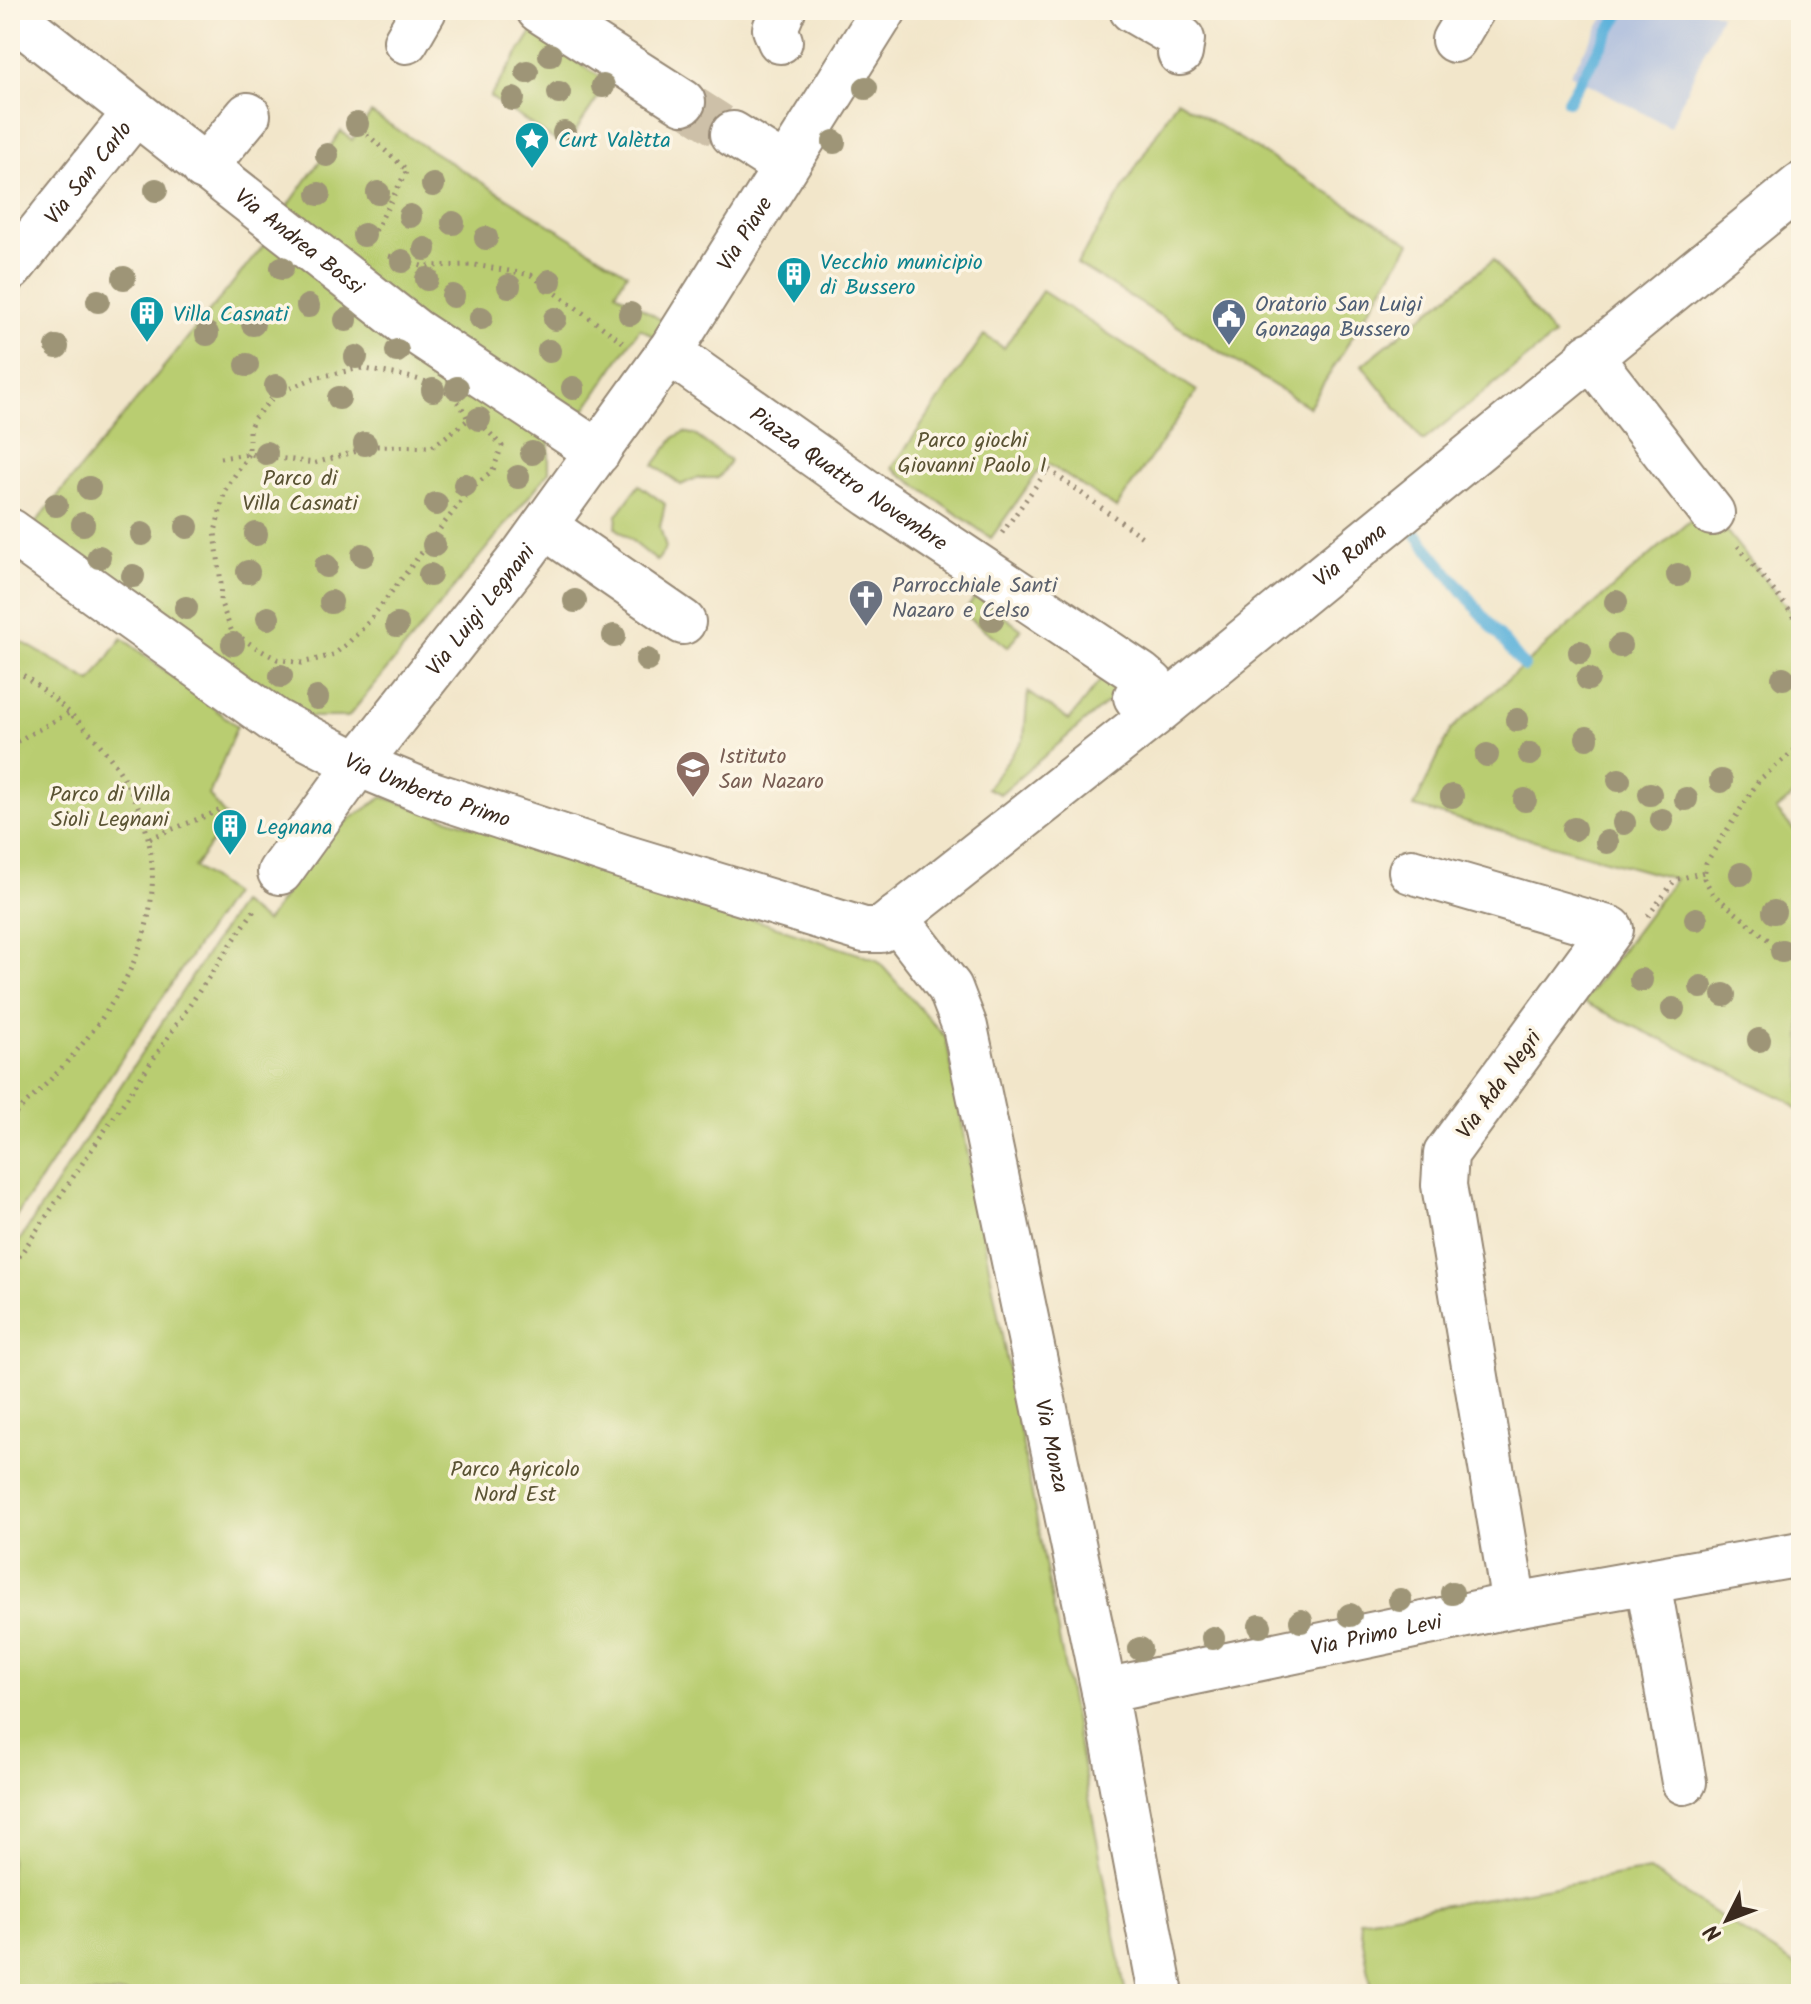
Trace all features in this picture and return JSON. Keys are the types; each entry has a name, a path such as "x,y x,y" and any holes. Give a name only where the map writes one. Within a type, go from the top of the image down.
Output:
{"street":[{"path":"539,10 683,102"},
{"name":"Via Piave","path":"598,452 669,352 884,10"},
{"path":"1132,10 1182,39 1180,53"},
{"name":"Via Andrea Bossi","path":"33,19 135,113 415,331 598,452"},
{"name":"Via San Carlo","path":"10,269 135,113"},
{"path":"204,168 248,115"},
{"path":"733,134 785,167"},
{"name":"Via Roma","path":"896,918 1152,716 1589,355 1801,185"},
{"name":"Piazza Quattro Novembre","path":"669,352 871,495 1140,674 1152,684 1136,697 1152,716"},
{"path":"1589,355 1712,513"},
{"name":"Via Luigi Legnani","path":"280,872 358,764 598,452"},
{"path":"544,526 683,622"},
{"name":"Via Umberto Primo","path":"10,531 275,721 358,764 426,792 624,857 864,930 881,930 896,918"},
{"name":"Via Ada Negri","path":"1411,871 1611,929 1446,1154 1444,1185 1514,1605"},
{"name":"Via Monza","path":"896,918 950,988 965,1027 1104,1691 1161,1994"},
{"name":"Via Primo Levi","path":"1104,1691 1514,1605 1801,1554"},
{"path":"1648,1582 1684,1782"}],"path":[{"path":"361,129 407,170 367,249"},
{"path":"380,253 422,266 475,265 531,275 624,343"},
{"path":"361,368 408,375 445,390 463,406 468,420 486,429 502,446 493,470 469,491 366,625 333,655 302,663 277,659 232,632 220,601 215,532 217,515 225,490 249,454 249,430 254,418 276,394 314,378 361,368"},
{"path":"220,458 249,454 315,463 375,446 432,447 468,420"},
{"path":"996,541 1048,469 1142,537"},
{"path":"1712,513 1801,625"},
{"path":"10,666 71,712 90,733 130,792 150,838 155,884 148,928 130,971 81,1046 10,1118"},
{"path":"10,745 71,712"},
{"path":"1801,745 1753,788 1706,863 1704,878 1713,894 1801,967"},
{"path":"150,838 221,810"},
{"path":"10,1270 280,872"}],"shaded area":[{"path":"1609,10 1709,10 1721,15 1670,127 1570,74"}],"green space":[{"path":"532,32 608,82 565,147 490,97"},
{"path":"1177,100 1410,243 1309,407 1077,264"},
{"path":"371,113 627,273 616,292 682,333 672,348 640,328 570,432 281,216 341,131 352,140"},
{"name":"Parco di Villa Casnati","path":"268,240 549,430 549,472 348,717 306,717 28,532"},
{"path":"1493,260 1554,336 1423,441 1362,365"},
{"name":"Parco giochi Giovanni Paolo I","path":"1042,291 1197,391 1116,508 1045,462 991,538 892,468 984,335 1004,348"},
{"path":"684,432 695,435 730,461 718,478 696,478 681,485 654,465 675,437"},
{"path":"639,485 665,504 660,527 666,548 657,561 616,528 617,515"},
{"path":"1701,511 1712,513 1801,625 1801,790 1776,810 1801,838 1801,1112 1787,1100 1583,1002 1675,879 1414,807 1451,729"},
{"path":"976,596 1021,629 1008,647 963,614"},
{"name":"Parco di Villa Sioli Legnani","path":"10,635 91,682 122,638 237,726 209,795 228,820 194,867 232,894 10,1225"},
{"path":"1117,659 1140,674 1000,794 987,788 1024,738 1028,692 1069,720"},
{"name":"Parco Agricolo Nord Est","path":"383,797 877,960 946,1038 1126,1994 10,1994 10,1255 240,903 266,922 325,836"},
{"path":"1649,1870 1801,1969 1801,1994 1373,1994 1359,1920"}],"waterway":[{"path":"1568,101 1622,10"},
{"path":"1412,529 1524,666"}],"tunnel":[{"path":"683,102 733,134"}],"place":[{"name":"Curt Valètta","path":"532,170"},
{"name":"Vecchio municipio di Bussero","path":"794,305"},
{"name":"Villa Casnati","path":"147,344"},
{"name":"Oratorio San Luigi Gonzaga Bussero","path":"1229,347"},
{"name":"Parrocchiale Santi Nazaro e Celso","path":"866,628"},
{"name":"Istituto San Nazaro","path":"693,799"},
{"name":"Legnana","path":"230,857"}]}
